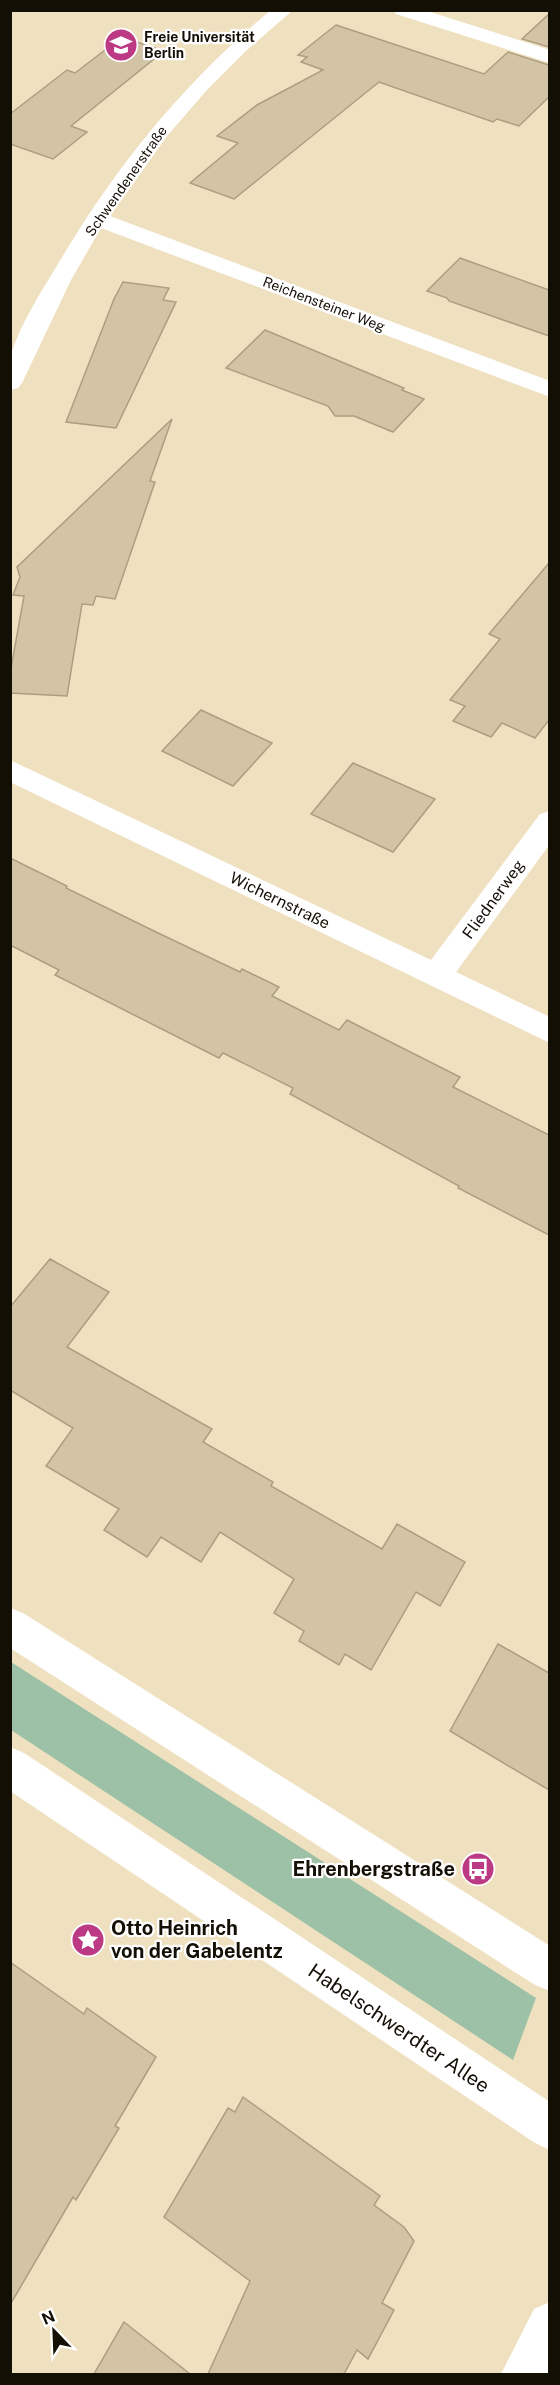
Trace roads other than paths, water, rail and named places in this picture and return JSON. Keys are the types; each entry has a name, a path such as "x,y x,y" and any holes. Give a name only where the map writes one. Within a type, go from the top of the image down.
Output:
{"street":[{"name":"Schwendenerstraße","path":"10,383 29,337 98,219 149,144 200,84 254,33 284,10"},
{"path":"403,10 549,57"},
{"name":"Reichensteiner Weg","path":"98,219 549,390"},
{"name":"Wichernstraße","path":"10,770 549,1031"},
{"name":"Fliednerweg","path":"436,976 549,822"},
{"path":"10,1626 549,1970"},
{"name":"Habelschwerdter Allee","path":"10,1767 549,2128"},
{"path":"524,2374 549,2325"}],"place":[{"name":"Freie Universität Berlin","path":"121,45"},
{"name":"Ehrenbergstraße","path":"478,1869"},
{"name":"Otto Heinrich von der Gabelentz","path":"88,1940"}]}
